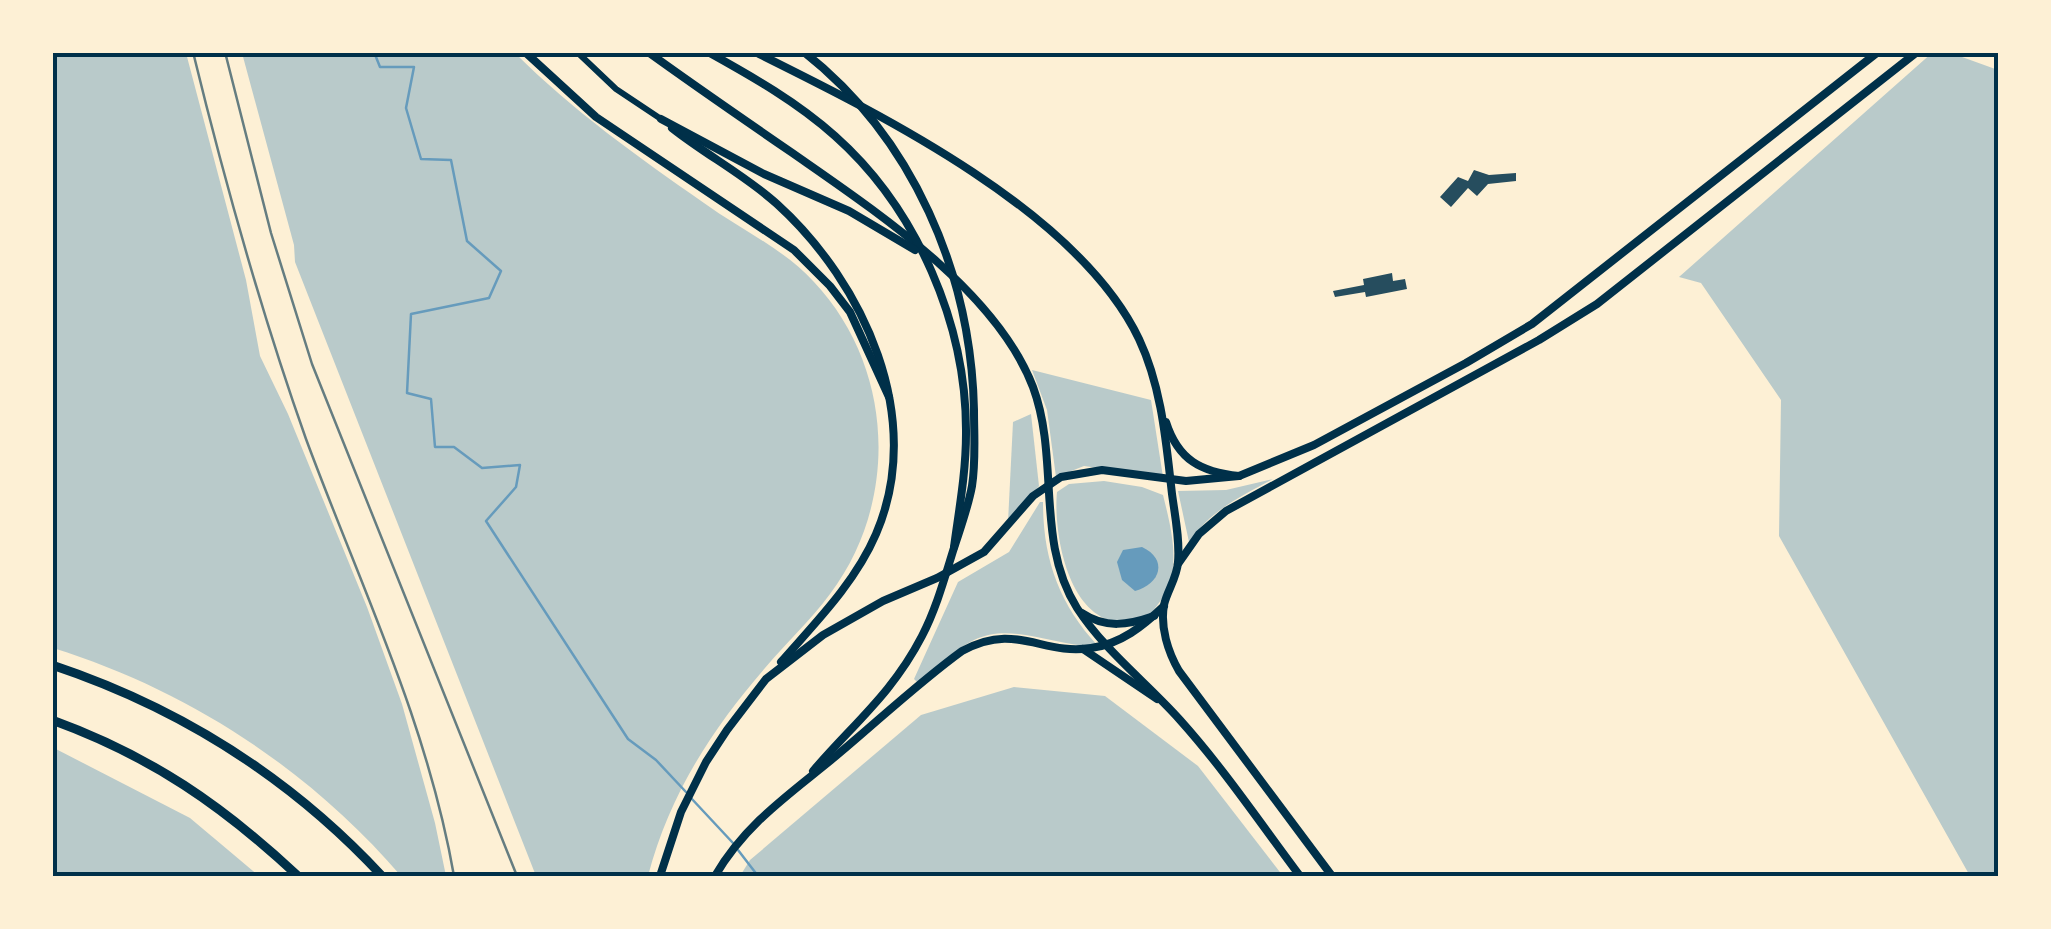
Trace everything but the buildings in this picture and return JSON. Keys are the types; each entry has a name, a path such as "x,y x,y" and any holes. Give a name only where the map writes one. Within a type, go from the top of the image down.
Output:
{"highway":[{"path":"52,665 150,704 232,748 307,803 382,876"},
{"path":"52,720 108,740 176,779 230,816 298,876"}],"main road":[{"path":"525,52 596,117 794,250 812,267 850,312 888,397"},
{"path":"576,52 616,89 768,197 814,243 857,307 878,356 888,397 892,466 876,534 838,596 766,678 706,762 681,812 660,876"},
{"path":"648,52 887,219 998,326 1026,372 1042,417 1054,552 1059,572 1078,610 1198,741 1300,876"},
{"path":"708,52 805,111 838,138 871,174 914,234 947,312 957,355 966,432 953,552"},
{"path":"715,876 755,824 813,772 892,685 935,609 973,482 970,354 953,272 926,203 904,164 865,112 804,52"},
{"path":"766,678 844,622 984,552 1033,496 1050,484 1090,470 1171,480 1239,476 1314,445 1532,324 1878,52"},
{"path":"1332,876 1179,671 1168,647 1164,606 1178,564 1200,534 1226,511 1539,340 1596,304 1916,52"},
{"path":"759,54 905,129 992,185 1056,238 1095,277 1128,319 1147,358 1171,437 1187,459 1204,470 1239,476"},
{"path":"661,119 764,174 849,211 940,266"},
{"path":"1162,408 1178,564"},
{"path":"813,772 962,651 981,642 998,638 1083,649 1131,634 1164,606"},
{"path":"1078,610 1112,625 1154,616"},
{"path":"1083,649 1165,704"}],"street":[{"path":"1978,52 1992,52"}],"shaded area":[{"path":"1933,52 1951,53 1998,70 1998,876 1970,876 1779,536 1781,400 1701,283 1679,277"},
{"path":"52,53 186,53 246,280 260,356 288,414 367,607 402,704 446,876 401,876 327,801 243,738 151,686 53,648"},
{"path":"242,53 515,53 630,150 802,270 841,316 860,354 873,394 878,435 877,477 868,518 853,557 830,594 745,691 710,740 680,791 648,876 536,876 295,262 294,245"},
{"path":"1032,370 1151,400 1163,477 1084,466 1056,477 1047,410"},
{"path":"1031,414 1039,486 1008,522 1013,422"},
{"path":"1273,479 1217,513 1189,542 1178,491 1226,490"},
{"path":"1104,481 1163,495 1172,540 1172,575 1166,593 1151,614 1125,622 1103,617 1076,591 1058,529 1057,492 1069,484"},
{"path":"1040,502 1056,580 1073,614 1098,646 1020,634 989,635 959,649 918,683 914,679 958,582 1009,552"},
{"path":"1014,687 1105,696 1198,766 1283,876 740,876 750,860 921,715"},
{"path":"52,747 190,818 259,876 53,876"}],"water":[{"path":"1142,547 1156,558 1158,571 1151,583 1135,591 1122,580 1117,562 1123,550"}],"waterway":[{"path":"374,52 380,67 414,67 406,108 421,159 451,160 467,241 501,271 489,298 411,314 407,393 431,399 435,447 454,447 482,468 520,465 516,487 486,521 628,739 656,760 686,792"},
{"path":"691,798 733,843"},
{"path":"738,850 758,876"}],"railway":[{"path":"193,52 274,343 306,439 410,708 454,876"},
{"path":"225,52 271,233 312,364 517,876"}]}
